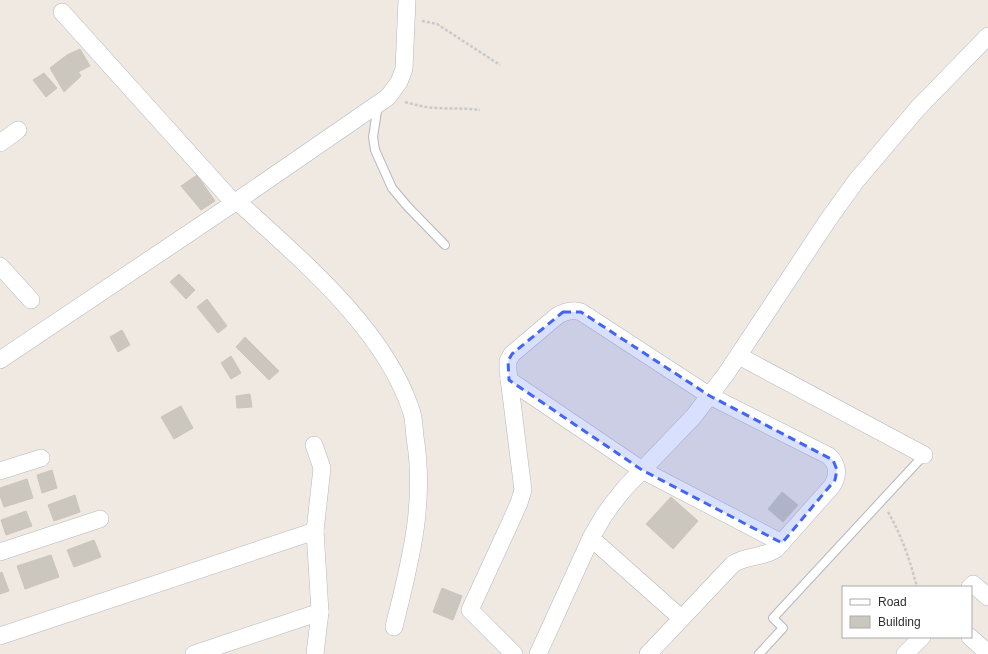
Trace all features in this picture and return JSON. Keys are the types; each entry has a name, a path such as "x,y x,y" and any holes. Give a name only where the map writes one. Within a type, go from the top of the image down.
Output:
{"street":[{"path":"0,360 236,202 383,101 399,82 404,69 407,0"},
{"path":"62,12 236,202 313,271 349,310 380,348 398,381 411,411 418,461 419,491 416,532 394,627"},
{"path":"538,654 591,538 613,503 625,488 694,416 710,396 739,356 828,220 856,181 918,108 988,36"},
{"path":"0,143 18,130"},
{"path":"0,266 31,300"},
{"path":"514,654 470,610 511,521 523,490 509,380 508,360 512,354 557,316 563,312 576,310 710,396 829,456 836,465 837,475 832,486 782,543 771,553 740,559 733,564 648,654"},
{"path":"739,356 924,455"},
{"path":"509,380 642,470 782,543"},
{"path":"314,445 322,468 315,531 320,612 315,654"},
{"path":"0,471 41,458"},
{"path":"0,552 100,519"},
{"path":"0,636 315,531"},
{"path":"591,538 681,618"},
{"path":"971,586 972,584 988,597"},
{"path":"194,654 320,612"},
{"path":"906,654 921,638"},
{"path":"971,638 988,653"}],"lane":[{"path":"383,101 373,137 375,150 392,188 408,207 445,245"},
{"path":"759,654 783,628 772,618 924,455"}],"path":[{"path":"406,17 436,24 500,65"},
{"path":"383,101 439,108 465,108 480,110"},
{"path":"882,501 902,539 917,586"}],"highlighted area":[{"path":"563,312 581,312 710,396 833,460 837,470 835,480 782,543 642,470 509,380 508,361 512,354"}],"building":[{"path":"80,49 90,66 78,72 67,55"},
{"path":"67,55 81,76 64,92 50,68"},
{"path":"44,73 57,88 46,97 33,80"},
{"path":"197,175 215,201 201,210 181,186"},
{"path":"179,274 195,290 186,299 170,282"},
{"path":"207,299 227,326 218,333 197,307"},
{"path":"122,330 130,345 118,352 110,337"},
{"path":"245,337 279,371 269,380 236,347"},
{"path":"231,356 241,373 231,379 221,363"},
{"path":"250,394 252,407 237,408 236,396"},
{"path":"181,406 193,428 174,439 161,417"},
{"path":"52,470 57,488 42,493 37,475"},
{"path":"27,479 33,498 4,507 0,496 0,488"},
{"path":"782,492 798,505 783,522 768,509"},
{"path":"75,495 80,512 54,521 48,505"},
{"path":"671,497 698,521 673,549 646,524"},
{"path":"26,511 32,526 6,535 1,520"},
{"path":"94,540 101,557 74,567 67,550"},
{"path":"51,555 59,577 25,589 17,566"},
{"path":"2,572 9,591 0,594 0,573"},
{"path":"442,588 462,596 453,620 433,612"}]}
